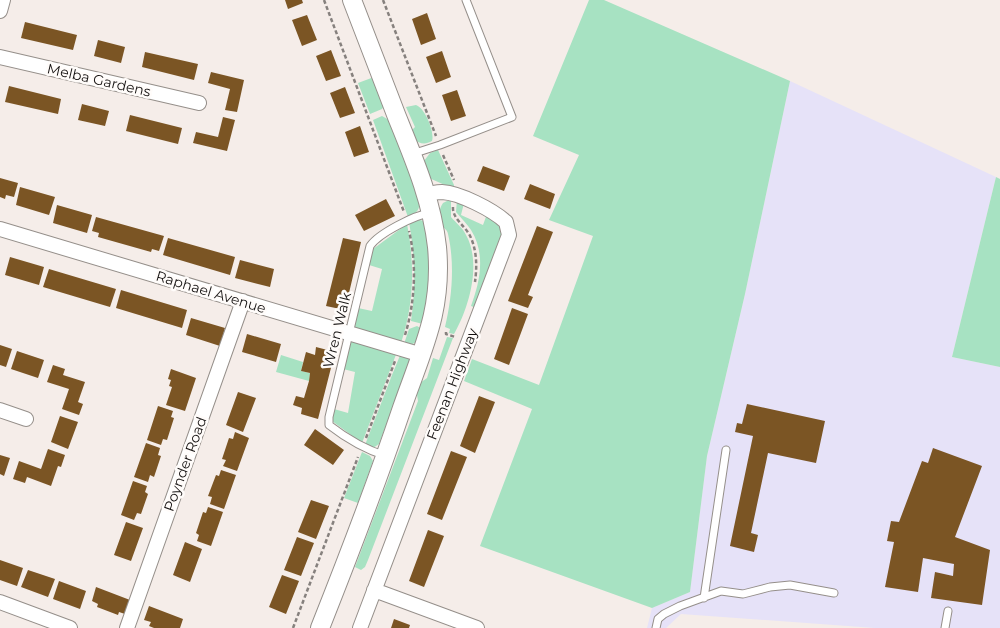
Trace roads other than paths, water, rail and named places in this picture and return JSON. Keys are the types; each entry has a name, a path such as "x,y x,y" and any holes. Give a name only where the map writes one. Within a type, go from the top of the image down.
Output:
{"street":[{"path":"0,11 3,0"},
{"path":"320,628 386,456 422,355 432,323 437,289 437,250 431,212 426,195 352,0"},
{"name":"Melba Gardens","path":"0,57 199,103"},
{"name":"Feenan Highway","path":"360,628 509,235 506,222 490,209 449,193 438,192 426,195"},
{"name":"Raphael Avenue","path":"0,229 422,355"},
{"name":"Poynder Road","path":"127,628 243,301"},
{"path":"0,410 26,419"},
{"path":"374,590 477,628"},
{"path":"0,602 70,628"}],"lane":[{"path":"412,154 512,117 466,0"},
{"name":"Wren Walk","path":"386,456 367,450 352,442 328,423 371,244 410,220 431,212"},
{"path":"704,598 726,450"},
{"path":"656,628 658,619 664,614 721,591 743,594 770,587 790,585 834,592"},
{"path":"945,628 948,611"}]}
